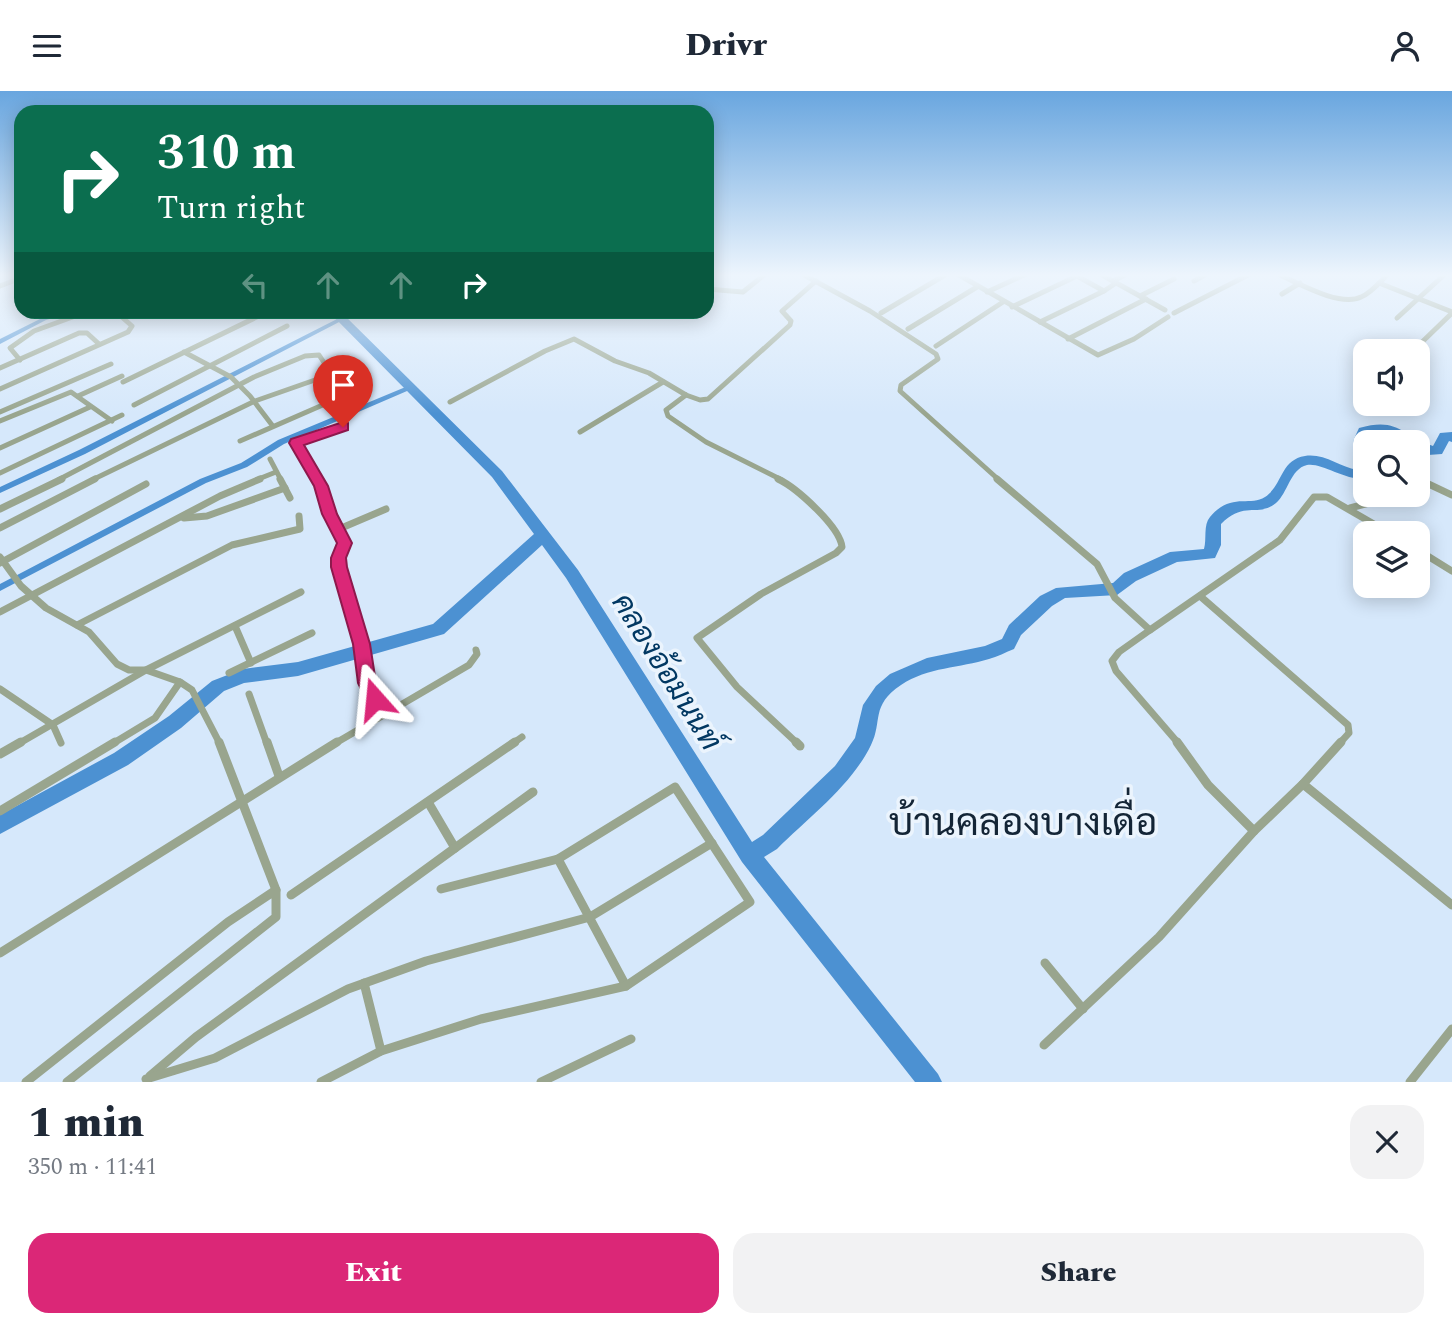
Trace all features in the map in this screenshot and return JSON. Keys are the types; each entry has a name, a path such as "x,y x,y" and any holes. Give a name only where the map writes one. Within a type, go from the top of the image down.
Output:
{"street":[{"path":"20,360 10,348 12,343 61,321"},
{"path":"0,389 132,327 126,321"},
{"path":"78,396 184,352 248,321"},
{"path":"450,402 545,351 574,339 700,400 713,395 791,321"},
{"path":"886,321 936,354 938,359 901,385 900,391 981,465 1097,564 1115,598 1150,630"},
{"path":"908,329 921,321"},
{"path":"936,346 974,321"},
{"path":"1037,321 1092,352 1103,354 1160,321"},
{"path":"1068,339 1100,321"},
{"path":"1425,339 1443,321"},
{"path":"134,405 288,326"},
{"path":"0,368 79,333 87,333 99,344"},
{"path":"184,352 190,358 232,378 255,401 272,425"},
{"path":"0,509 119,450 272,368 317,353 344,393 341,397 240,441"},
{"path":"0,412 111,364"},
{"path":"0,528 135,458 255,401 332,374"},
{"path":"580,432 663,382"},
{"path":"0,421 71,392 112,421"},
{"path":"685,395 666,410 668,415 706,442 785,481 841,538 842,547 836,553 761,594 697,638 737,687 800,746"},
{"path":"0,447 90,407"},
{"path":"0,473 122,415"},
{"path":"343,427 296,443 321,486 330,514 345,543 339,558 339,567 362,644 367,683 383,715"},
{"path":"270,459 290,498"},
{"path":"0,612 220,496 276,472"},
{"path":"67,1082 276,917 276,890 243,799 218,738 192,690 180,682 146,670 130,670 117,664 89,632 46,608 21,586 1,560 146,484"},
{"path":"1430,485 1452,495"},
{"path":"180,518 207,516 285,488"},
{"path":"1254,831 1208,785 1169,730 1116,671 1112,661 1119,652 1290,531 1297,524 1306,505 1314,498 1327,497 1370,521"},
{"path":"1350,509 1357,507"},
{"path":"339,529 386,509"},
{"path":"77,625 232,545 300,529 299,516"},
{"path":"1430,557 1452,571"},
{"path":"0,754 146,670 301,592"},
{"path":"1044,1045 1159,937 1350,730 1200,596"},
{"path":"235,626 251,663"},
{"path":"229,673 312,633"},
{"path":"0,953 279,776 469,665 477,654 476,650"},
{"path":"0,811 155,718 180,682"},
{"path":"0,689 53,725 61,743"},
{"path":"249,694 279,776"},
{"path":"291,895 522,737"},
{"path":"1303,784 1452,905"},
{"path":"321,1082 381,1051 481,1019 626,986 750,902 675,787 558,859 441,889"},
{"path":"145,1081 195,1037 533,792"},
{"path":"428,802 455,848"},
{"path":"145,1081 215,1058 364,983 426,961 590,917 712,843"},
{"path":"558,859 626,986"},
{"path":"26,1082 228,922 276,890"},
{"path":"1045,963 1083,1009"},
{"path":"364,983 381,1051"},
{"path":"1410,1082 1452,1029"},
{"path":"541,1082 631,1039"}],"waterway":[{"path":"0,342 40,321"},
{"path":"0,490 82,452 337,321"},
{"name":"คลองอ้อมนนท์","path":"343,321 497,474 543,535"},
{"path":"0,588 203,481 244,465 281,442 410,388"},
{"path":"1368,430 1392,430"},
{"path":"1430,450 1437,451 1445,436 1452,437"},
{"path":"749,855 770,842 842,772 864,741 869,711 882,691 896,679 927,665 986,653 1008,644 1015,630 1046,601 1062,592 1117,589 1130,577 1175,556 1210,554 1214,522 1233,507 1260,505 1274,498 1289,472 1300,462 1315,460 1353,474"},
{"path":"0,825 121,759 175,722 218,686 243,676 298,669 438,629 543,535"},
{"name":"คลองอ้อมนนท์","path":"543,535 572,574 749,855"},
{"name":"คลองอ้อมนนท์","path":"749,855 930,1082"}],"district":[{"name":"บ้านคลองบางเดื่อ","path":"1023,824"}],"route":[{"path":"343,427 296,443 321,486 330,514 345,543 339,558 339,567 362,644 367,683 375,699"}]}
